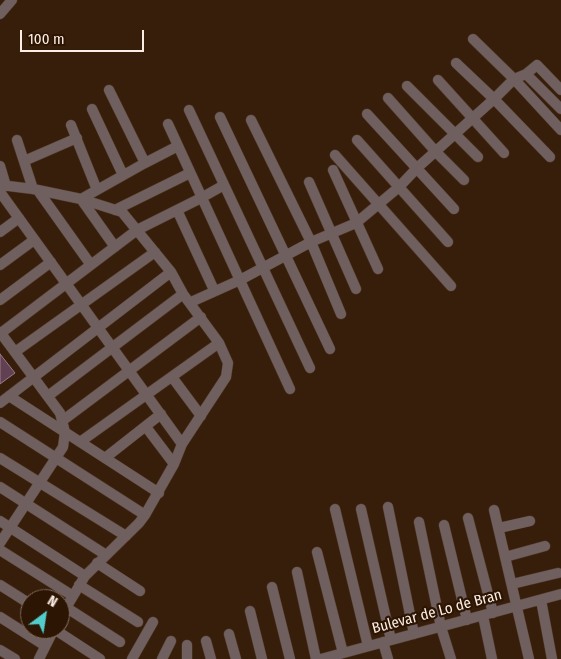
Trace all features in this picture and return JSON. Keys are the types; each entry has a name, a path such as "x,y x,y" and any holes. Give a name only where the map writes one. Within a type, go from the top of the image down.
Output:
{"street":[{"path":"0,14 9,1"},
{"path":"473,39 514,79 561,130"},
{"path":"456,62 550,158"},
{"path":"191,302 214,290 240,280 311,242 356,222 399,187 417,168 514,79 526,74 538,65 561,90"},
{"path":"526,74 561,109"},
{"path":"438,80 504,153"},
{"path":"407,86 478,157"},
{"path":"109,90 145,163"},
{"path":"388,98 436,152 464,180"},
{"path":"92,109 123,175"},
{"path":"189,110 310,368"},
{"path":"367,114 454,209"},
{"path":"220,117 330,349"},
{"path":"251,120 311,242 341,314"},
{"path":"168,124 290,389"},
{"path":"71,125 97,190"},
{"path":"24,161 76,138"},
{"path":"17,140 36,190 91,265"},
{"path":"358,140 448,242"},
{"path":"81,199 178,146"},
{"path":"335,155 451,286"},
{"path":"0,166 2,191 19,218 182,444"},
{"path":"333,170 378,269"},
{"path":"115,210 190,173"},
{"path":"309,182 356,290"},
{"path":"0,542 63,447 65,432 60,413 0,332 138,230 224,185"},
{"path":"2,191 36,190 81,199 122,212 171,272 184,294 220,344 228,363 226,377 182,444 174,464 145,515 85,576 70,602"},
{"path":"81,199 115,247"},
{"path":"177,210 214,290"},
{"path":"0,232 19,218"},
{"path":"0,265 34,240"},
{"path":"15,352 154,252"},
{"path":"0,300 51,262"},
{"path":"0,403 171,272"},
{"path":"48,396 184,294"},
{"path":"62,421 201,317"},
{"path":"80,442 220,344"},
{"path":"172,378 201,416"},
{"path":"9,396 158,493"},
{"path":"105,458 161,414"},
{"path":"0,422 145,515"},
{"path":"146,426 174,464"},
{"path":"0,458 126,536"},
{"path":"0,487 106,555"},
{"path":"388,507 414,634"},
{"path":"335,509 368,646"},
{"path":"361,509 387,641 388,659"},
{"path":"494,510 529,659"},
{"path":"468,518 494,613"},
{"path":"0,521 85,576"},
{"path":"499,528 530,521"},
{"path":"419,522 441,627 450,659"},
{"path":"444,525 467,620"},
{"path":"505,557 545,546"},
{"path":"0,550 73,596"},
{"path":"317,552 347,655"},
{"path":"97,563 140,591"},
{"path":"297,572 316,659"},
{"path":"512,584 558,573"},
{"path":"0,585 20,598"},
{"path":"79,586 138,622"},
{"path":"272,587 290,659"},
{"name":"Bulevar de Lo de Bran","path":"322,659 347,655 368,646 561,594"},
{"path":"541,600 552,659"},
{"path":"70,610 120,642"},
{"path":"250,611 262,659"},
{"path":"483,616 492,659"},
{"path":"0,617 44,646"},
{"path":"132,659 152,622"},
{"path":"229,634 236,659"},
{"path":"38,659 48,639"},
{"path":"69,639 100,659"},
{"path":"162,659 171,641"},
{"path":"206,642 210,659"},
{"path":"186,659 187,645"},
{"path":"0,650 15,659"}],"building":[{"path":"0,354 15,373 0,384"}]}
